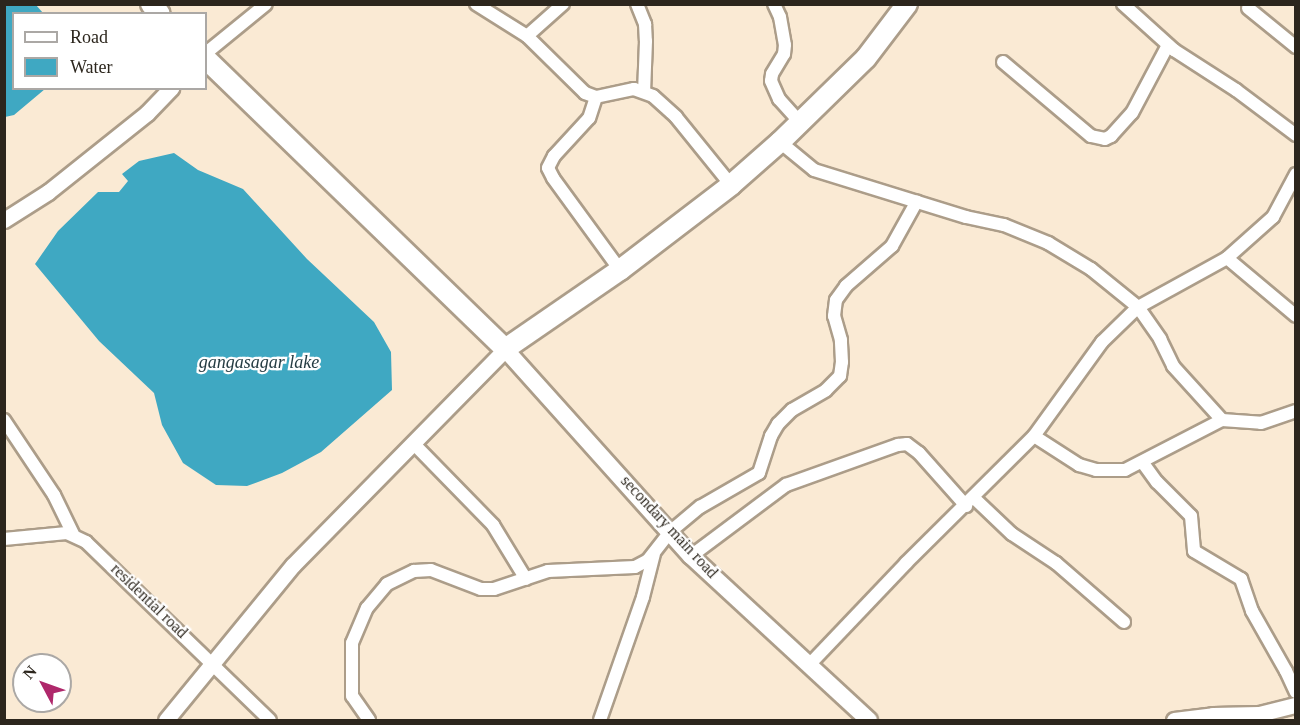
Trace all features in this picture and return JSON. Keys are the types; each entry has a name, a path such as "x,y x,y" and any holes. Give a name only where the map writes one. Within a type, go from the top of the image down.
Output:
{"main road":[{"path":"207,60 505,349 620,270 732,185 780,142 866,58 907,4"},
{"name":"secondary main road","path":"505,349 671,531 691,556 869,720"}],"street":[{"path":"207,52 266,4"},
{"path":"476,4 526,36 579,88 596,97 621,90 644,92 662,102 732,185"},
{"path":"526,36 563,4"},
{"path":"637,4 645,24 644,92"},
{"path":"774,4 780,17 785,45 784,54 772,74 771,81 779,99 800,122"},
{"path":"1123,4 1168,45 1236,90 1296,135"},
{"path":"1248,8 1296,47"},
{"path":"1003,62 1091,136 1105,139 1111,136 1132,113 1168,45"},
{"path":"4,220 48,192 147,113 169,90"},
{"path":"596,97 589,118 554,156 548,168 620,270"},
{"path":"780,142 814,170 883,193 966,217 1004,225 1048,243 1105,279 1138,307 1160,339 1173,366 1222,420"},
{"path":"809,665 906,563 1034,436 1102,342 1138,307 1227,258 1273,217 1296,174"},
{"path":"369,720 352,696 352,643 367,608 387,584 414,571 431,570 481,589 494,589 548,571 635,567 654,553 671,531 700,507 759,473 771,436 778,424 792,410 834,384 840,376 841,340 834,316 836,300 846,286 892,246 917,201"},
{"path":"1227,258 1296,316"},
{"path":"166,720 293,565 505,349"},
{"path":"1034,436 1059,454 1096,470 1125,470 1143,463 1222,420 1260,423 1296,411"},
{"path":"4,420 54,495 73,534 4,539"},
{"path":"413,443 493,525 526,579"},
{"path":"691,556 786,485 898,445 907,444 970,502 1021,541 1056,563 1124,622"},
{"path":"1143,463 1157,482 1191,516 1191,546 1194,551 1241,579 1252,611 1287,671 1296,692"},
{"name":"residential road","path":"73,534 97,551 270,720"},
{"path":"600,720 643,597 654,553"},
{"path":"1174,720 1213,715 1259,714 1296,705"}],"water":[{"path":"5,4 36,5 42,12 12,12 12,90 44,90 14,115 5,117"},
{"name":"gangasagar lake","path":"174,153 198,170 243,189 307,259 374,322 391,352 392,390 321,452 282,473 247,486 216,485 183,463 162,425 154,393 99,341 35,264 58,231 98,192 119,192 128,181 122,174 139,161"}]}
